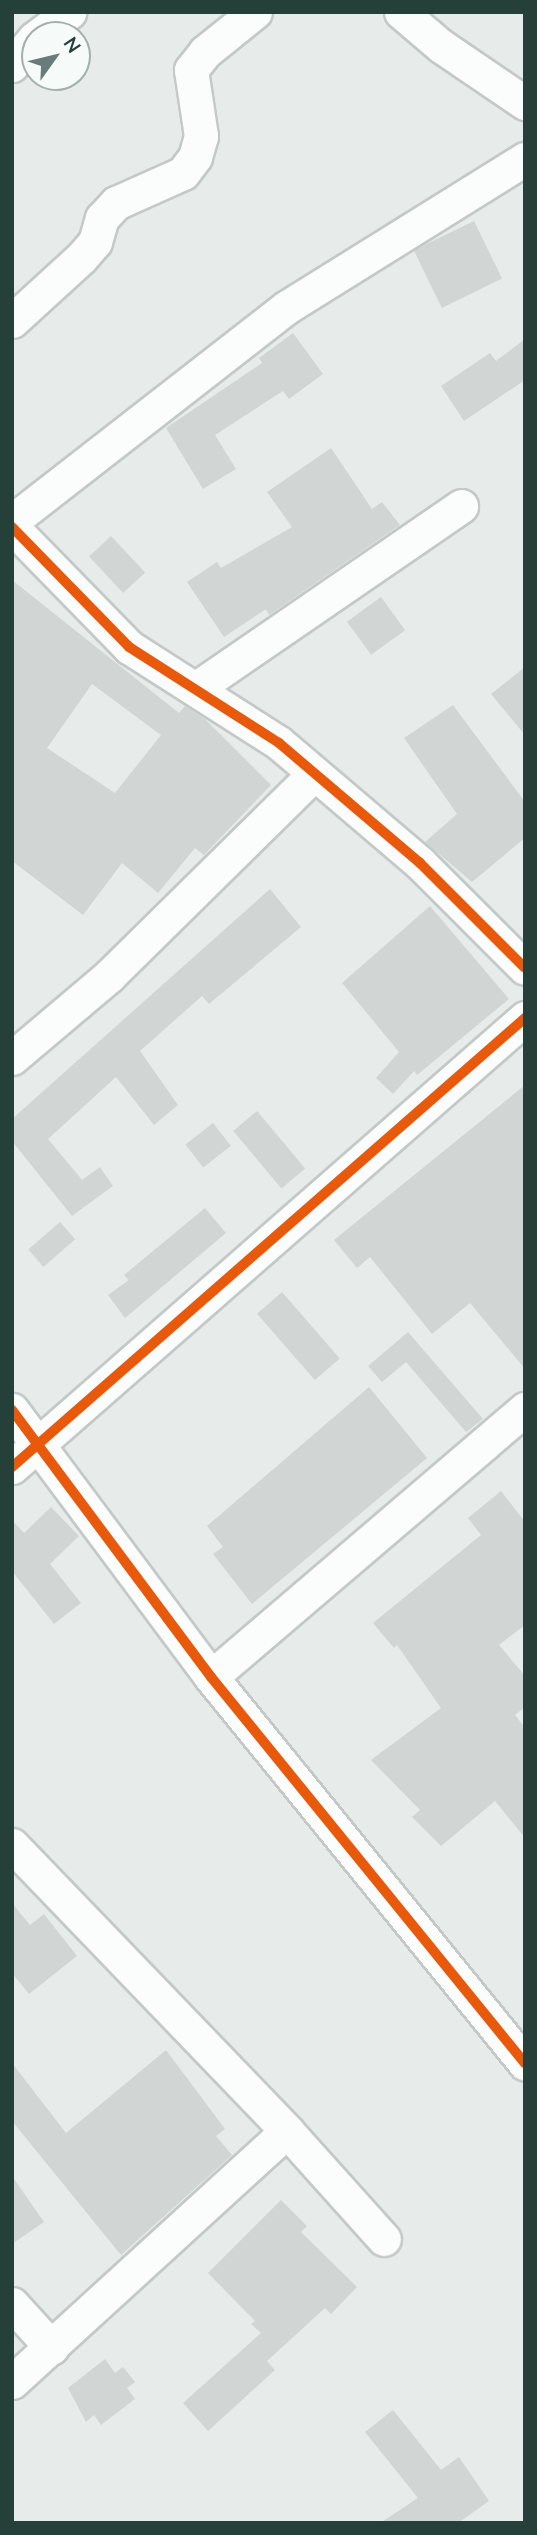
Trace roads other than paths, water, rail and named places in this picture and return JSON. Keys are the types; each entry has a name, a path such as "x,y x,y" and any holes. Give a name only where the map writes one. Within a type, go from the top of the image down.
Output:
{"street":[{"path":"12,321 81,258 95,242 102,218 116,203 183,173 195,157 201,136 191,71 205,52 255,12"},
{"path":"401,12 441,46 525,103"},
{"path":"12,522 287,307 525,159"},
{"path":"195,690 461,506"},
{"path":"12,527 129,647 279,743 420,863 525,968"},
{"path":"12,1058 108,976 314,774"},
{"path":"12,1468 525,1018"},
{"path":"211,1677 525,1409"},
{"path":"12,1410 211,1677 525,2063"},
{"path":"12,1845 287,2131 384,2239"},
{"path":"12,2382 287,2131"},
{"path":"12,2304 51,2348"}]}
